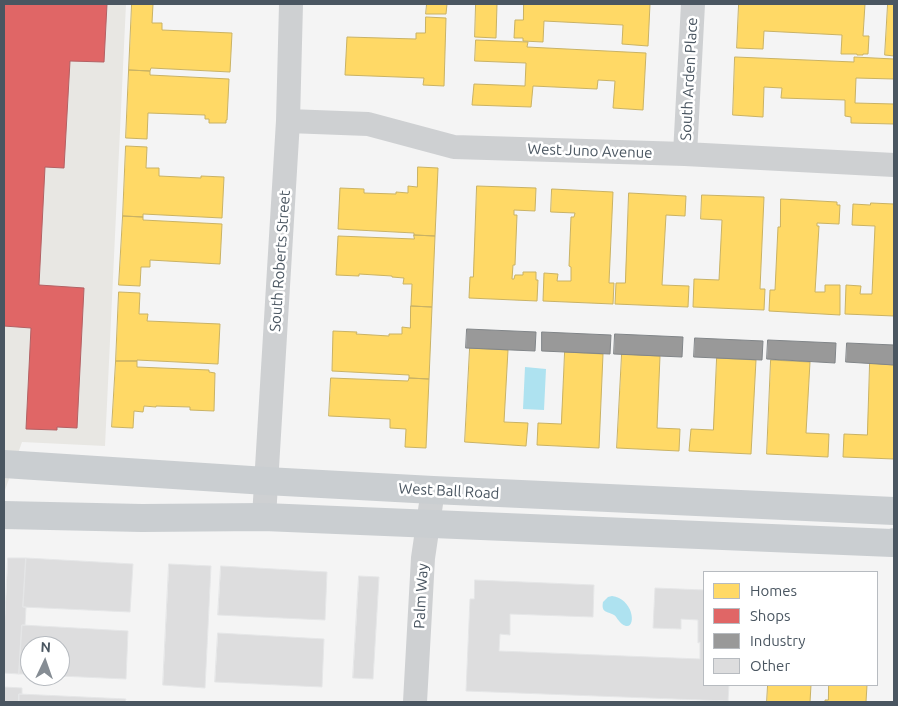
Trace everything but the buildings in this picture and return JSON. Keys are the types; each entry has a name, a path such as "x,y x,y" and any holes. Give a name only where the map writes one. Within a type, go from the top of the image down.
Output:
{"main road":[{"name":"West Ball Road","path":"4,464 434,490 894,511"},
{"path":"4,515 142,518 264,517 894,542"}],"street":[{"name":"South Roberts Street","path":"264,517 288,121 291,4"},
{"name":"South Arden Place","path":"685,154 693,4"},
{"name":"West Juno Avenue","path":"288,121 368,124 454,147 685,154 894,165"},
{"name":"Palm Way","path":"415,702 422,558 434,490"}],"shaded area":[{"path":"4,4 126,4 105,446 22,442 4,493"}],"water":[{"path":"525,367 546,369 544,410 523,409"},
{"path":"612,596 626,603 630,609 632,621 630,625 622,624 614,615 604,610 603,602"}]}
